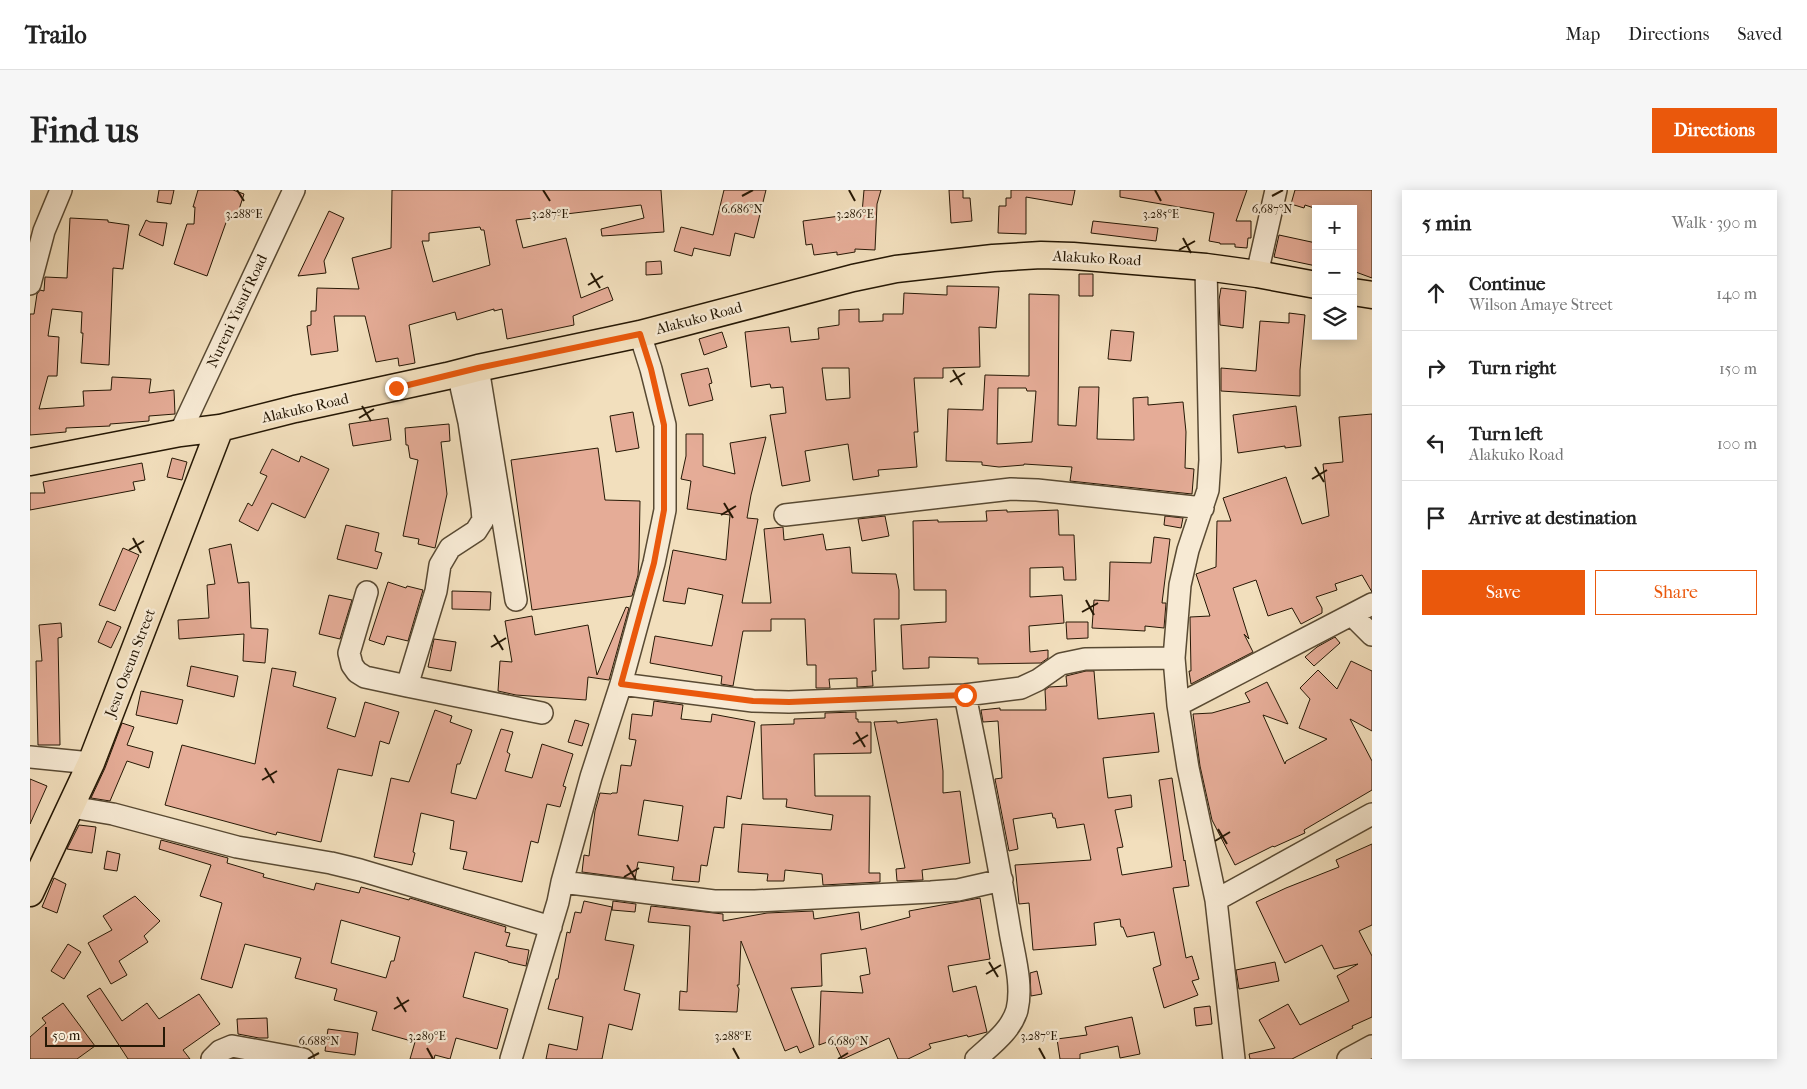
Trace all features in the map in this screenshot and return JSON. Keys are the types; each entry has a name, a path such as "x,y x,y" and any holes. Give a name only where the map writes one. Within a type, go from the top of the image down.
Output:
{"main road":[{"name":"Alakuko Road","path":"30,462 180,433 220,428 468,370 640,334 853,278 896,269 992,258 1041,255 1116,259 1206,268 1257,274 1312,284"},
{"path":"1357,293 1372,295"},
{"name":"Jesu Oseun Street","path":"30,893 91,763 220,428"}],"street":[{"path":"30,284 37,230 60,190"},
{"name":"Nureni Yusuf Road","path":"180,433 294,190"},
{"path":"1257,274 1276,190"},
{"path":"1206,268 1210,460 1208,490 1188,550 1180,585 1174,658 1178,705 1188,768 1216,900 1234,1059"},
{"path":"511,1059 551,926 591,777 621,684 654,563 664,510 664,425 651,369 640,334"},
{"path":"468,370 516,600"},
{"path":"408,686 436,591 443,558 450,548 476,531 483,520 469,422 468,370"},
{"path":"786,515 1011,489 1037,490 1203,508"},
{"path":"367,592 349,653 352,665 357,672 365,677 542,713"},
{"path":"1178,705 1372,604"},
{"path":"1352,615 1372,635"},
{"path":"621,684 771,702 965,695 1021,688 1038,680 1061,664 1085,659 1174,658"},
{"path":"965,695 1002,880 1017,974 1018,997 1017,1010 1012,1024 976,1059"},
{"path":"30,757 91,763"},
{"path":"71,807 127,817 237,847 331,863 360,870 551,926"},
{"path":"1216,900 1372,814"},
{"path":"562,882 714,901 755,901 958,890 1002,880"},
{"path":"212,1059 220,1051 232,1046 303,1059"},
{"path":"1348,1059 1372,1046"}],"building":[{"path":"159,190 174,190 171,204 157,202"},
{"path":"198,190 233,190 244,194 236,219 228,217 207,276 174,264 187,224 194,224 195,207 193,207"},
{"path":"392,190 661,190 664,232 602,236 601,229 644,218 641,205 516,220 523,248 566,238 581,298 608,287 613,300 573,316 574,325 507,339 502,309 494,311 494,309 457,320 455,312 409,325 415,363 399,366 398,358 376,362 365,316 334,316 338,351 311,355 307,326 311,325 311,311 316,311 317,288 359,289 352,258 391,248","holes":["480,227 481,230 484,230 490,265 433,282 422,241 429,241 429,233"]},
{"path":"724,190 766,190 754,238 735,233 730,256 694,248 692,256 674,251 681,227 713,235"},
{"path":"864,190 881,190 877,204 875,250 855,249 855,252 837,255 837,252 814,255 812,244 806,245 803,221 862,213"},
{"path":"949,190 963,190 963,198 970,198 972,221 951,223"},
{"path":"1011,190 1075,190 1072,205 1026,197 1026,234 998,233 999,206 1006,206 1006,198 1011,198"},
{"path":"1120,190 1247,190 1236,221 1251,221 1251,238 1248,238 1247,248 1235,247 1235,244 1220,244 1209,241 1214,213 1120,197"},
{"path":"1295,190 1372,190 1372,278 1357,272 1357,205 1312,205 1312,207 1305,205 1304,208 1291,204"},
{"path":"329,211 344,218 324,261 326,273 298,276"},
{"path":"70,218 108,220 108,222 129,225 123,269 113,268 109,365 81,363 82,312 52,309 48,336 59,337 57,376 48,376 39,409 84,406 83,391 111,390 112,377 151,379 149,393 174,390 175,414 149,416 149,421 110,424 110,426 66,428 66,432 30,435 30,314 34,314 37,294 40,290 44,291 45,277 67,278"},
{"path":"146,220 167,223 163,246 139,235"},
{"path":"1093,221 1158,228 1156,241 1091,233"},
{"path":"1279,235 1312,242 1312,265 1274,257"},
{"path":"661,261 662,274 646,275 646,262"},
{"path":"1079,274 1093,274 1093,296 1079,296"},
{"path":"947,286 999,287 996,328 979,327 980,367 943,368 943,378 914,378 918,432 914,432 917,467 878,470 879,476 853,480 848,444 805,451 810,481 782,486 770,415 786,413 783,387 771,388 770,384 751,387 745,332 789,327 791,342 819,339 818,328 839,325 839,310 859,309 859,322 883,321 883,314 903,314 904,293 947,295","holes":["822,368 849,368 850,398 826,400"]},
{"path":"1221,288 1246,291 1243,328 1220,325 1219,300"},
{"path":"1029,294 1059,295 1058,425 1076,426 1079,387 1099,387 1097,439 1134,440 1133,398 1148,397 1148,405 1183,402 1186,432 1185,468 1194,469 1192,494 1070,481 1072,467 1024,464 999,467 982,465 982,462 946,461 948,409 983,410 985,375 1029,376","holes":["998,388 1026,388 1027,391 1036,391 1032,442 997,444"]},
{"path":"1289,313 1305,315 1300,370 1300,396 1221,391 1221,368 1256,371 1260,321 1289,323"},
{"path":"1111,330 1134,332 1131,361 1108,359"},
{"path":"722,332 727,347 704,355 699,339"},
{"path":"708,368 712,383 709,384 713,400 689,406 681,374"},
{"path":"1296,406 1301,446 1285,448 1285,446 1238,453 1233,415"},
{"path":"633,412 639,448 616,452 610,416"},
{"path":"1372,414 1372,592 1362,575 1335,584 1337,590 1316,597 1322,608 1322,613 1301,624 1292,608 1268,616 1256,580 1233,588 1249,639 1244,634 1253,652 1191,684 1189,671 1191,671 1190,617 1210,616 1196,574 1216,567 1217,521 1231,521 1223,498 1286,477 1302,524 1329,516 1323,464 1343,462 1339,417"},
{"path":"388,418 391,440 353,446 349,424"},
{"path":"449,424 450,441 441,442 447,494 435,548 418,544 419,539 403,536 418,460 410,458 408,445 406,445 405,428"},
{"path":"686,434 703,434 703,466 735,474 730,443 766,437 747,518 758,519 742,603 771,603 764,529 783,527 784,540 823,534 826,550 850,547 852,573 896,574 899,590 899,619 874,619 876,671 872,671 873,686 857,687 857,678 829,679 830,688 816,688 816,665 807,665 805,619 771,619 771,631 743,631 733,686 721,684 722,676 650,663 655,636 712,646 723,595 688,588 685,604 663,601 673,550 726,560 730,515 687,509 691,481 681,479 686,456"},
{"path":"598,448 605,500 640,501 638,575 632,596 532,610 511,460"},
{"path":"272,449 299,462 301,456 329,469 305,518 272,503 258,531 239,521 248,503 252,506 267,476 260,473"},
{"path":"172,458 187,462 182,480 167,477"},
{"path":"142,463 145,480 133,482 135,490 30,510 30,493 45,493 43,482"},
{"path":"1007,510 1007,512 1058,510 1059,535 1074,535 1076,580 1064,580 1063,567 1030,568 1030,597 1062,595 1064,623 1029,626 1030,652 1048,650 1048,658 1041,663 978,664 978,658 929,657 929,668 903,669 901,625 946,622 946,590 914,590 913,521 987,521 986,511"},
{"path":"885,516 889,536 862,541 858,519"},
{"path":"1165,516 1183,518 1181,528 1164,525"},
{"path":"346,525 379,533 375,551 382,553 377,569 337,559"},
{"path":"1154,537 1170,539 1162,603 1166,603 1164,628 1145,626 1145,631 1092,628 1094,600 1109,601 1110,562 1151,563"},
{"path":"231,544 238,583 249,582 251,628 268,629 265,663 243,661 244,634 179,639 178,620 209,618 207,585 215,584 209,549"},
{"path":"123,548 139,555 115,611 99,605"},
{"path":"388,582 406,588 407,586 423,590 408,641 387,636 384,645 369,640"},
{"path":"452,591 491,592 490,610 452,609"},
{"path":"329,595 352,600 340,639 319,634"},
{"path":"626,607 629,608 609,680 588,677 586,700 516,695 498,691 500,661 512,662 505,621 532,616 535,635 588,625 597,675"},
{"path":"107,621 121,627 111,648 98,642"},
{"path":"1066,622 1088,622 1088,638 1067,639"},
{"path":"61,623 62,637 58,638 60,745 38,745 36,661 42,661 39,625"},
{"path":"1335,637 1340,643 1314,666 1305,657 1317,647"},
{"path":"434,639 456,642 451,671 428,667"},
{"path":"1351,661 1372,671 1372,731 1350,719 1372,761 1372,790 1304,830 1305,833 1235,865 1212,820 1200,766 1193,714 1212,713 1250,702 1245,693 1267,682 1288,724 1263,715 1285,764 1286,761 1327,739 1299,728 1310,699 1300,688 1318,670 1337,689"},
{"path":"191,666 238,676 234,697 187,686"},
{"path":"272,668 296,672 293,686 336,698 327,728 355,737 365,702 399,712 389,744 380,741 372,776 338,769 321,842 277,832 276,835 165,805 182,745 255,764"},
{"path":"1094,671 1098,719 1154,713 1159,752 1103,758 1108,798 1131,795 1132,807 1115,810 1123,847 1117,848 1122,875 1172,867 1159,780 1172,778 1189,886 1173,888 1186,958 1192,956 1199,979 1192,981 1198,995 1164,1008 1153,968 1161,965 1154,932 1127,937 1123,927 1121,927 1120,919 1094,923 1096,945 1033,950 1029,903 1019,904 1015,865 1091,860 1084,824 1057,828 1052,813 1013,819 1018,849 1009,851 995,779 1002,778 998,721 983,722 981,710 1000,708 1000,710 1046,710 1045,690 1049,687 1067,686 1066,676"},
{"path":"141,691 183,700 177,724 136,715"},
{"path":"654,701 683,705 681,719 711,722 712,714 755,722 741,799 727,796 724,828 714,827 707,866 701,865 699,882 672,880 674,867 638,862 635,879 582,872 584,855 589,856 595,811 600,793 617,793 621,765 631,766 636,740 629,739 632,714 652,716","holes":["644,800 683,806 678,841 638,835"]},
{"path":"435,710 452,716 450,722 472,730 460,764 457,764 451,793 476,799 501,729 513,732 507,752 510,754 505,771 532,778 542,744 573,754 563,786 566,787 560,807 547,804 538,843 531,841 522,882 463,869 467,852 450,849 454,821 421,813 412,865 374,857 391,778 409,782"},
{"path":"856,712 858,722 871,722 871,753 814,754 815,796 870,796 869,873 880,873 880,882 823,885 822,874 785,870 784,881 767,881 768,874 738,872 742,824 831,830 833,815 786,807 787,799 763,799 761,725 794,724 794,719 825,718 825,713"},
{"path":"937,719 943,771 943,793 960,791 970,863 922,870 923,880 897,881 896,869 905,868 874,722 897,721 897,723"},
{"path":"575,720 589,724 582,746 568,742"},
{"path":"122,723 134,727 127,745 153,752 149,768 127,761 110,801 91,798 105,768"},
{"path":"30,779 47,786 30,824"},
{"path":"79,825 96,827 92,853 67,849"},
{"path":"161,840 228,858 227,863 264,874 263,877 314,890 316,883 359,893 361,887 409,900 410,898 506,927 505,932 510,933 506,946 529,950 526,966 475,952 463,997 508,1009 497,1049 456,1038 450,1059 435,1055 434,1059 410,1059 415,1042 372,1030 377,1012 334,1000 337,989 295,978 301,958 245,944 232,988 201,979 222,903 200,896 211,865 159,849","holes":["341,920 400,937 394,961 391,961 386,978 331,963"]},
{"path":"1372,844 1372,925 1359,931 1372,956 1372,1017 1292,1059 1250,1059 1249,1054 1275,1048 1259,1020 1288,1004 1300,1025 1349,1001 1337,976 1358,964 1334,969 1322,945 1285,963 1256,902 1339,867 1336,860"},
{"path":"107,851 120,854 117,871 104,869"},
{"path":"54,878 66,884 57,913 42,907"},
{"path":"135,896 160,921 144,936 148,942 119,961 127,975 111,984 88,943 112,930 103,916"},
{"path":"980,898 990,959 948,966 953,992 976,986 987,1032 929,1044 931,1048 908,1059 898,1059 889,1038 843,1059 833,1040 819,1045 821,991 863,993 860,976 870,974 866,948 821,954 822,986 791,988 814,1047 800,1053 797,1046 785,1051 741,941 739,985 737,985 739,989 737,1012 679,1010 680,991 687,992 690,926 648,922 651,906 723,914 723,921 767,913 813,911 814,919 859,912 861,930 910,917 909,911"},
{"path":"584,901 612,907 605,940 634,945 624,990 640,994 632,1030 609,1024 602,1059 546,1059 549,1044 577,1050 583,1017 548,1009 556,979 558,979 567,932 570,933 575,912 581,913"},
{"path":"613,901 636,904 635,912 612,910"},
{"path":"68,944 81,952 64,979 51,971"},
{"path":"1275,962 1279,981 1239,989 1236,970"},
{"path":"1037,971 1042,994 1031,996 1030,973"},
{"path":"100,988 122,1021 147,1003 159,1019 199,994 220,1024 183,1050 190,1059 128,1059 87,996"},
{"path":"63,1003 95,1046 77,1059 30,1059 30,1037 46,1023 42,1018"},
{"path":"1210,1006 1212,1024 1196,1026 1194,1008"},
{"path":"1132,1017 1140,1054 1120,1058 1118,1046 1080,1054 1080,1059 1060,1059 1057,1039 1087,1035 1085,1027"},
{"path":"267,1018 268,1038 238,1034 237,1019"},
{"path":"328,1029 358,1033 355,1055 325,1051"}],"route":[{"path":"396,388 478,368 640,334 651,369 664,425 666,457 664,510 654,563 621,684 753,701 789,702 965,695"}]}
